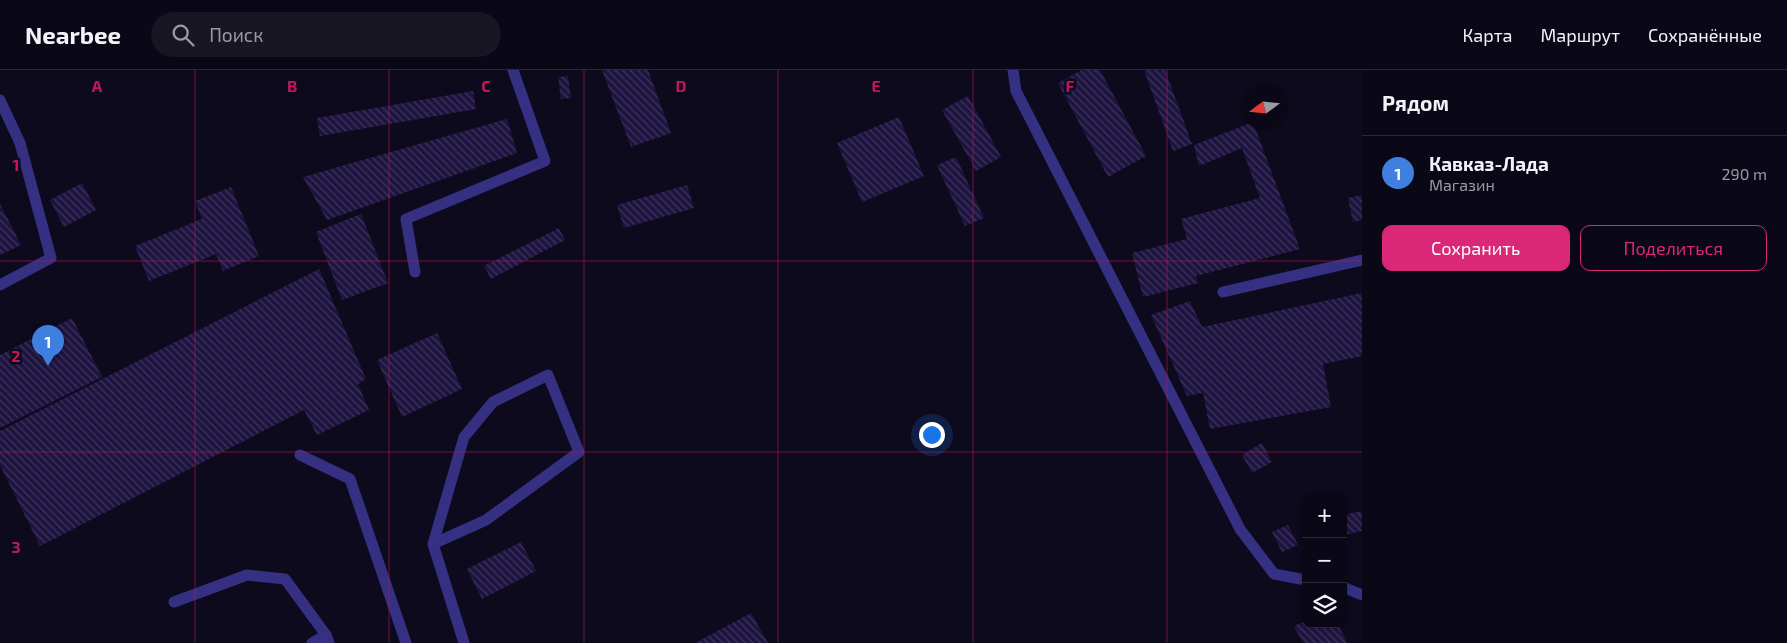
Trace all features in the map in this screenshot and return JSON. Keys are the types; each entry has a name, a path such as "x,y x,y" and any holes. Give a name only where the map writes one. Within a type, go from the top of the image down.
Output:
{"lane":[{"path":"415,272 406,219 545,162 513,70"},
{"path":"1012,70 1016,91 1240,529 1274,574 1302,579"},
{"path":"0,100 20,143 51,258 0,285"},
{"path":"1223,292 1362,260"},
{"path":"433,544 486,520 579,452 548,375 493,402 464,437 433,544 464,643"},
{"path":"300,455 350,479 406,643"},
{"path":"174,602 247,575 285,579 328,639 312,643"},
{"path":"1347,589 1362,595"}],"building":[{"path":"602,70 648,70 671,133 631,147"},
{"path":"1082,70 1100,70 1146,156 1108,177 1058,83"},
{"path":"1144,70 1165,70 1192,144 1173,151"},
{"path":"568,76 571,98 561,99 558,77"},
{"path":"473,91 476,109 320,136 317,118"},
{"path":"968,96 1001,157 976,171 942,110"},
{"path":"899,117 924,176 862,202 837,143"},
{"path":"507,119 517,153 327,220 303,177"},
{"path":"1242,126 1242,130 1256,130 1300,249 1196,276 1198,283 1143,297 1132,253 1187,239 1181,219 1260,198 1242,148 1199,166 1194,145"},
{"path":"956,157 984,218 965,226 937,165"},
{"path":"82,183 96,210 64,227 50,200"},
{"path":"687,185 694,208 624,228 617,205"},
{"path":"231,187 259,256 223,271 216,254 149,281 135,246 202,219 195,201"},
{"path":"1362,195 1362,220 1353,222 1348,198"},
{"path":"0,204 21,245 0,255"},
{"path":"361,214 388,283 342,300 316,232"},
{"path":"559,228 565,240 491,279 484,266"},
{"path":"319,269 366,379 358,384 369,410 317,435 304,410 40,546 0,465 0,431"},
{"path":"1362,293 1362,356 1323,364 1331,407 1210,429 1203,393 1187,396 1151,315 1190,301 1202,327"},
{"path":"72,318 102,377 0,428 0,355"},
{"path":"437,333 462,389 402,417 377,360"},
{"path":"1262,443 1272,462 1252,473 1242,455"},
{"path":"1362,511 1362,531 1347,534 1347,514"},
{"path":"1288,525 1298,545 1282,552 1272,532"},
{"path":"521,542 536,571 482,599 467,569"},
{"path":"751,613 768,643 695,643"},
{"path":"1302,623 1302,628 1340,628 1347,643 1303,643 1294,626"}],"place":[{"name":"Кавказ-Лада","path":"48,366"}]}
